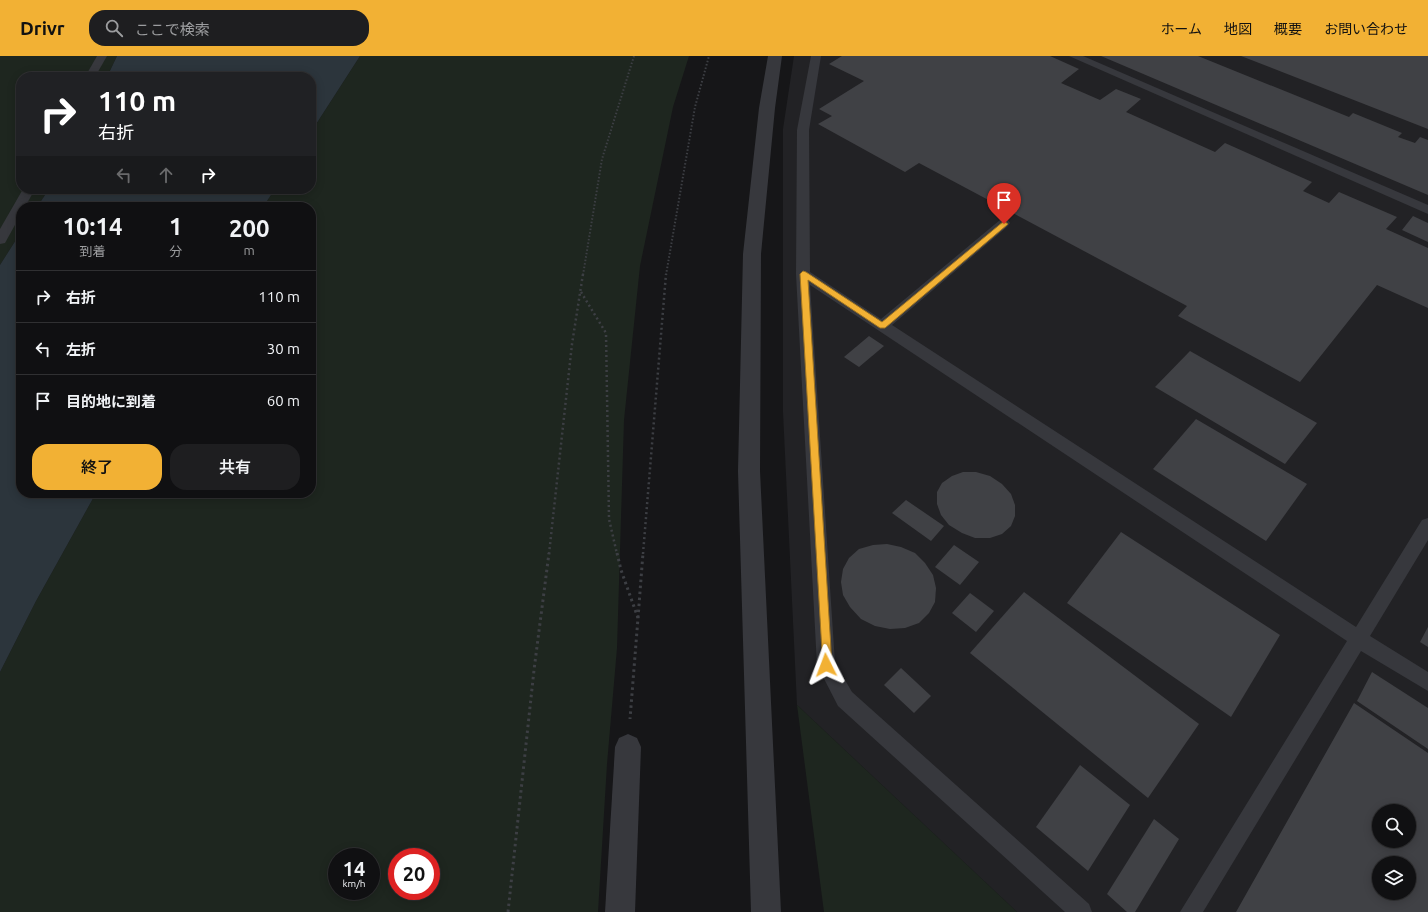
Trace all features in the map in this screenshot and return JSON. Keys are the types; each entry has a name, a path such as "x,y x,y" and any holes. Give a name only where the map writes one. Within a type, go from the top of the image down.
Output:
{"street":[{"path":"766,912 749,471 752,254 767,108 775,56"},
{"path":"620,912 628,747"}],"lane":[{"path":"93,72 102,56"},
{"path":"816,56 803,130 803,274 826,665 846,699 1081,912"},
{"path":"1074,56 1428,210"},
{"path":"0,240 16,212"},
{"path":"882,326 1004,224"},
{"path":"803,274 1357,638 1428,682"},
{"path":"1191,912 1357,638 1428,525"}],"path":[{"path":"508,912 534,670 555,503 572,344 602,159 634,56"},
{"path":"628,747 667,267 695,107 709,56"},
{"path":"581,292 606,333 608,519 621,570 638,618"}],"shaded area":[{"path":"0,56 117,56 109,72 16,72 16,194 46,194 40,202 16,202 16,240 0,265"},
{"path":"117,56 360,56 316,124 316,72 109,72"},
{"path":"360,56 689,56 673,107 640,266 624,420 617,648 607,764 598,912 0,912 0,672 36,601 93,498 316,498 316,202 266,202 272,194 316,194 316,124"},
{"path":"794,56 1428,56 1428,912 1017,912 797,705 783,412 783,129"},
{"path":"46,194 272,194 266,202 40,202"},
{"path":"16,240 16,498 93,498 36,601 0,672 0,265"},
{"path":"797,705 1017,912 824,912"}],"building":[{"path":"842,56 1050,56 1079,69 1061,83 1100,100 1116,89 1141,99 1126,112 1215,152 1225,143 1312,182 1303,191 1329,203 1339,192 1397,217 1386,229 1428,248 1428,308 1377,285 1300,382 1178,316 1187,306 919,163 905,172 818,124 832,116 819,109 864,81 829,64"},
{"path":"1101,56 1198,56 1349,117 1353,113 1402,133 1398,137 1415,143 1420,137 1428,140 1428,195"},
{"path":"1241,56 1428,56 1428,129"},
{"path":"1413,216 1428,223 1428,242 1402,230"},
{"path":"869,336 884,346 859,367 844,357"},
{"path":"1190,351 1317,423 1285,464 1155,387"},
{"path":"1196,419 1307,484 1266,541 1153,469"},
{"path":"963,472 976,472 990,476 1002,484 1011,494 1015,505 1015,516 1011,526 1002,534 990,538 975,538 962,533 949,525 941,515 937,504 937,492 942,483 952,476"},
{"path":"906,500 944,526 931,541 892,513"},
{"path":"1121,532 1280,635 1231,717 1067,603"},
{"path":"887,544 901,547 915,553 925,563 933,575 936,588 935,602 929,613 919,623 905,628 890,629 875,626 861,619 850,607 843,595 841,582 843,569 849,558 859,549 873,545"},
{"path":"954,545 979,562 960,585 935,567"},
{"path":"1024,592 1199,724 1148,798 970,653"},
{"path":"970,593 994,611 976,632 952,613"},
{"path":"1428,627 1428,647 1420,642"},
{"path":"901,668 931,696 914,713 884,685"},
{"path":"1372,672 1428,708 1428,749 1357,701"},
{"path":"1354,703 1428,753 1428,912 1236,912"},
{"path":"1080,765 1130,805 1088,871 1036,827"},
{"path":"1154,819 1179,839 1135,912 1127,912 1107,894"}],"route":[{"path":"826,665 803,274 882,326 1004,224"}]}
